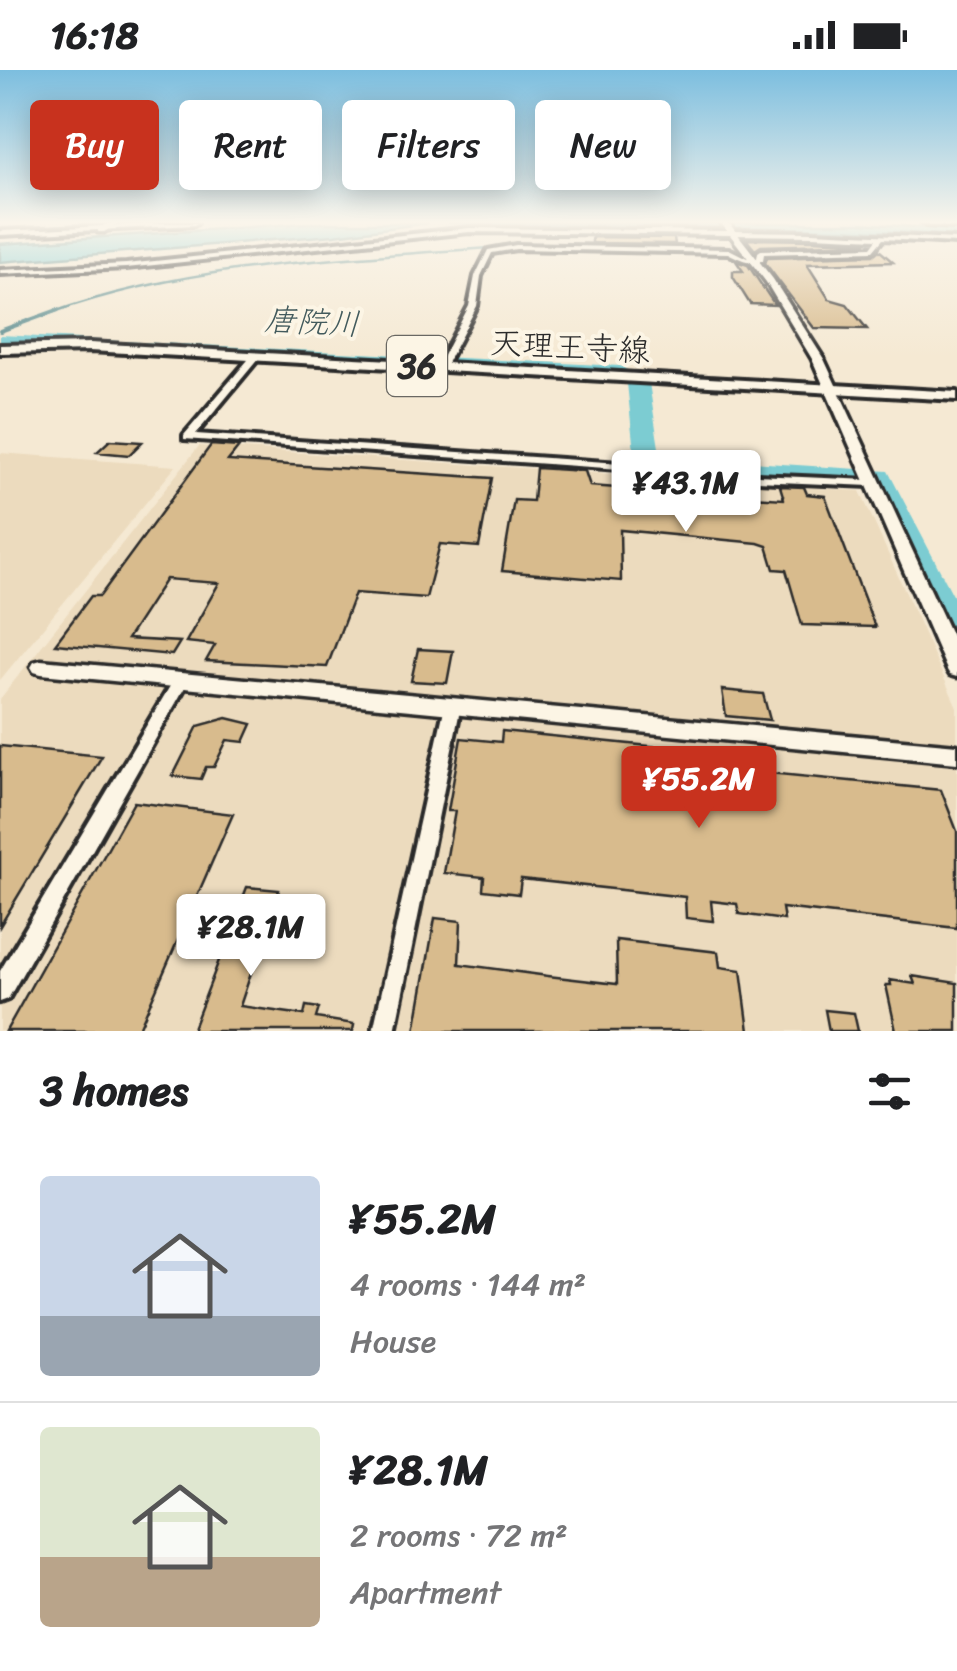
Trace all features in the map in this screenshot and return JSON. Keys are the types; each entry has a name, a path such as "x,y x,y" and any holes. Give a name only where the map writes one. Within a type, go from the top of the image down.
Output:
{"main road":[{"name":"天理王寺線","path":"0,348 90,347 957,396"}],"street":[{"path":"0,272 87,268"},
{"path":"441,367 473,306 482,268"},
{"path":"758,268 834,390 870,484 957,670"},
{"path":"256,356 188,437 620,466 667,474 870,484"},
{"path":"41,667 957,754"},
{"path":"0,991 181,680"},
{"path":"384,1031 453,704"}],"shaded area":[{"path":"199,446 860,491 957,707 957,1031 0,1031 0,699"},
{"path":"0,453 176,466 0,680"}],"building":[{"path":"741,268 750,268 775,305 750,304 733,277 733,271 743,271"},
{"path":"769,268 809,268 829,299 847,304 867,329 814,328"},
{"path":"110,440 142,442 129,455 97,452"},
{"path":"211,445 239,447 228,461 492,478 479,547 440,544 426,598 355,593 327,667 206,661 215,645 186,642 219,583 166,579 127,639 180,642 172,655 55,644 91,596 100,596"},
{"path":"536,468 585,471 590,486 672,492 670,481 732,484 736,496 784,499 780,486 804,487 807,494 825,496 875,627 802,625 786,570 774,569 767,546 758,543 620,530 621,581 502,571 514,500 533,501"},
{"path":"418,649 453,651 447,683 411,681"},
{"path":"722,690 763,694 770,720 726,716"},
{"path":"227,718 252,724 244,742 227,740 214,767 206,767 201,779 173,776 198,726"},
{"path":"502,731 708,752 709,767 941,790 957,831 957,928 782,908 784,920 739,914 737,904 711,901 713,921 686,918 685,897 521,879 519,894 483,890 484,877 444,873 455,811 448,811 461,738 501,742"},
{"path":"0,746 102,756 0,926"},
{"path":"134,802 233,814 138,1031 6,1031"},
{"path":"247,887 279,890 240,1006 304,1015 306,1006 319,1008 316,1018 354,1024 353,1031 192,1031"},
{"path":"435,918 461,921 459,964 548,976 617,984 616,940 718,952 720,967 741,970 749,1031 415,1031"},
{"path":"912,976 957,983 957,1031 896,1031 886,985 891,985 890,980 915,984"},
{"path":"825,1010 854,1013 858,1031 829,1031"}],"waterway":[{"path":"51,313 162,282 251,268"},
{"path":"0,331 58,310"},
{"name":"唐院川","path":"0,341 620,372"},
{"name":"唐院川","path":"638,383 647,452 668,464 879,477 957,636"}]}
